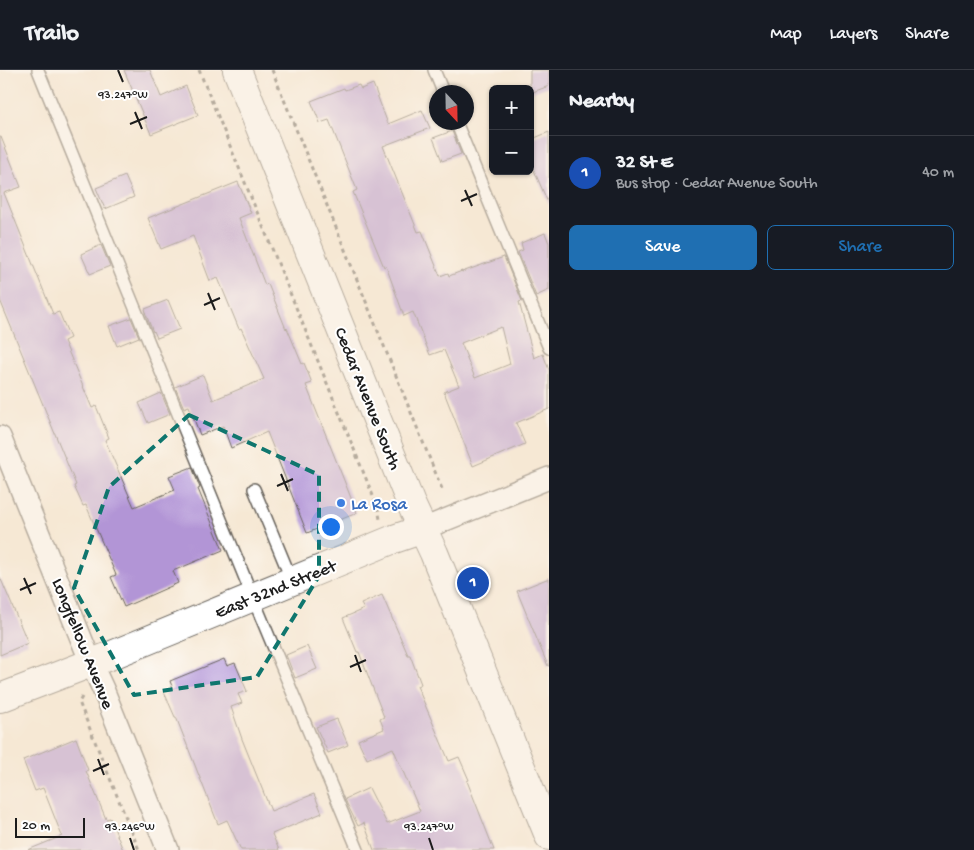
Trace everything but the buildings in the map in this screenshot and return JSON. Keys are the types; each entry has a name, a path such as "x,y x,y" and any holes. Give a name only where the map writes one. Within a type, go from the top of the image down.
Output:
{"main road":[{"name":"Cedar Avenue South","path":"237,70 422,529 434,553 549,836"},
{"name":"East 32nd Street","path":"0,698 422,529"}],"street":[{"name":"Longfellow Avenue","path":"0,436 168,850"},
{"name":"East 32nd Street","path":"422,529 549,478"}],"lane":[{"path":"38,70 358,850"},
{"path":"434,70 440,85"},
{"path":"459,130 549,348"},
{"path":"254,489 292,581"}],"path":[{"path":"199,70 378,508 380,519"},
{"path":"272,70 442,489"},
{"path":"82,697 79,702 139,850"}],"highlighted area":[{"path":"189,415 319,475 319,576 257,677 134,695 74,588 109,487"}],"place":[{"name":"La Rosa","path":"341,503"},
{"name":"32 St E","path":"473,583"}]}
